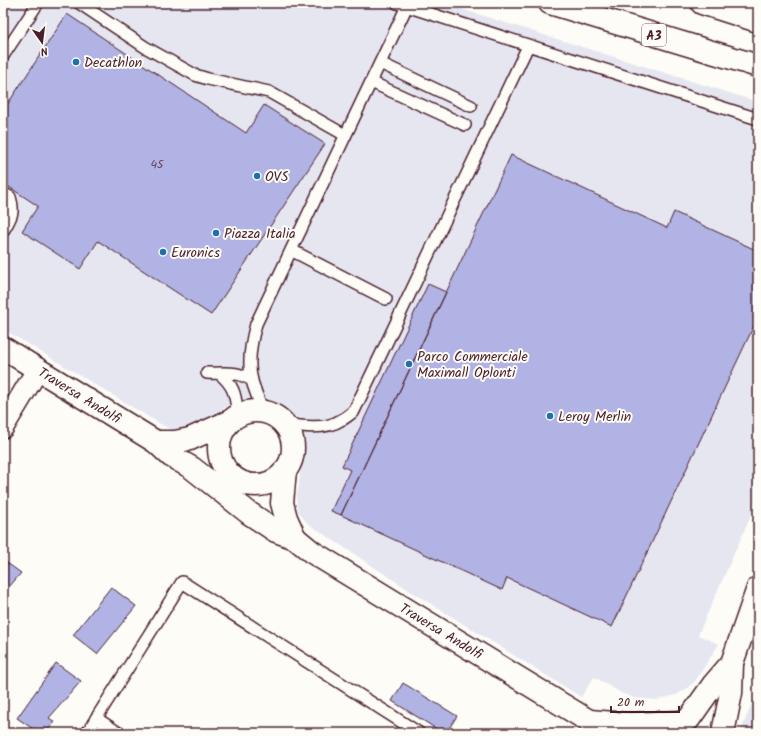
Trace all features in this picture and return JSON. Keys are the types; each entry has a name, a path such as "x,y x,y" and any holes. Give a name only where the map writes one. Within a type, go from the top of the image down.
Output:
{"main road":[{"name":"A3","path":"550,3 758,66"},
{"path":"702,3 758,21"},
{"name":"Traversa Andolfi","path":"3,348 156,442 171,456 192,468 249,513 276,531 295,538 312,552 596,727 628,724 680,725 696,718 710,723 718,733"},
{"path":"156,442 175,442 190,439 250,410 263,411 275,415 285,423 291,434 293,447 292,459 286,470 280,476 264,484 248,484 230,475"},
{"path":"233,418 223,429 219,438 218,447 222,465 230,475 249,513"},
{"name":"Traversa Andolfi","path":"192,468 230,475"},
{"name":"Traversa Andolfi","path":"286,470 282,503 286,518 295,538"},
{"path":"723,733 731,693 732,663 758,588"},
{"path":"680,725 732,663"}],"street":[{"path":"3,427 38,369"}],"lane":[{"path":"3,56 38,3"},
{"path":"79,3 144,47 195,75 269,92 345,135"},
{"path":"263,411 252,380 250,357 251,340 256,324 380,63 402,4 528,46 758,119"},
{"path":"285,423 300,427 318,427 340,422 354,411 528,46"},
{"path":"380,63 471,106"},
{"path":"371,82 465,124"},
{"path":"3,193 10,197 13,207 11,217 3,231"},
{"path":"291,250 386,299"},
{"path":"207,373 220,374 231,372 241,374 252,380"},
{"path":"220,374 229,382 234,391 233,418"},
{"path":"87,733 182,582 419,733"},
{"path":"96,718 119,733"}],"shaded area":[{"name":"Parco Commerciale Maximall Oplonti","path":"3,3 442,3 758,102 758,495 753,511 698,635 719,644 695,681 685,690 676,695 657,700 635,698 623,694 594,677 581,697 415,594 307,523 298,511 296,499 301,463 300,442 296,418 286,409 271,401 248,398 224,408 214,419 183,435 162,425 3,329"},
{"path":"758,688 758,733 740,733"}],"building":[{"path":"67,14 246,133 264,105 325,144 211,315 98,241 80,269 22,231 38,206 3,183 3,111"},
{"name":"Leroy Merlin","path":"511,155 667,228 674,212 758,251 758,317 612,627 507,578 502,590 341,515"},
{"path":"428,284 446,292 341,515 331,511 350,470 342,466"},
{"path":"3,560 21,573 3,594"},
{"path":"111,587 136,606 97,654 73,635"},
{"path":"56,663 81,681 49,718 55,722 45,733 39,733 17,718"},
{"path":"403,683 457,716 446,733 443,733 392,701"}],"place":[{"name":"Decathlon","path":"76,62"},
{"name":"OVS","path":"257,176"},
{"name":"Piazza Italia","path":"216,233"},
{"name":"Euronics","path":"163,252"},
{"name":"Parco Commerciale Maximall Oplonti","path":"409,364"},
{"name":"Leroy Merlin","path":"550,416"}]}
